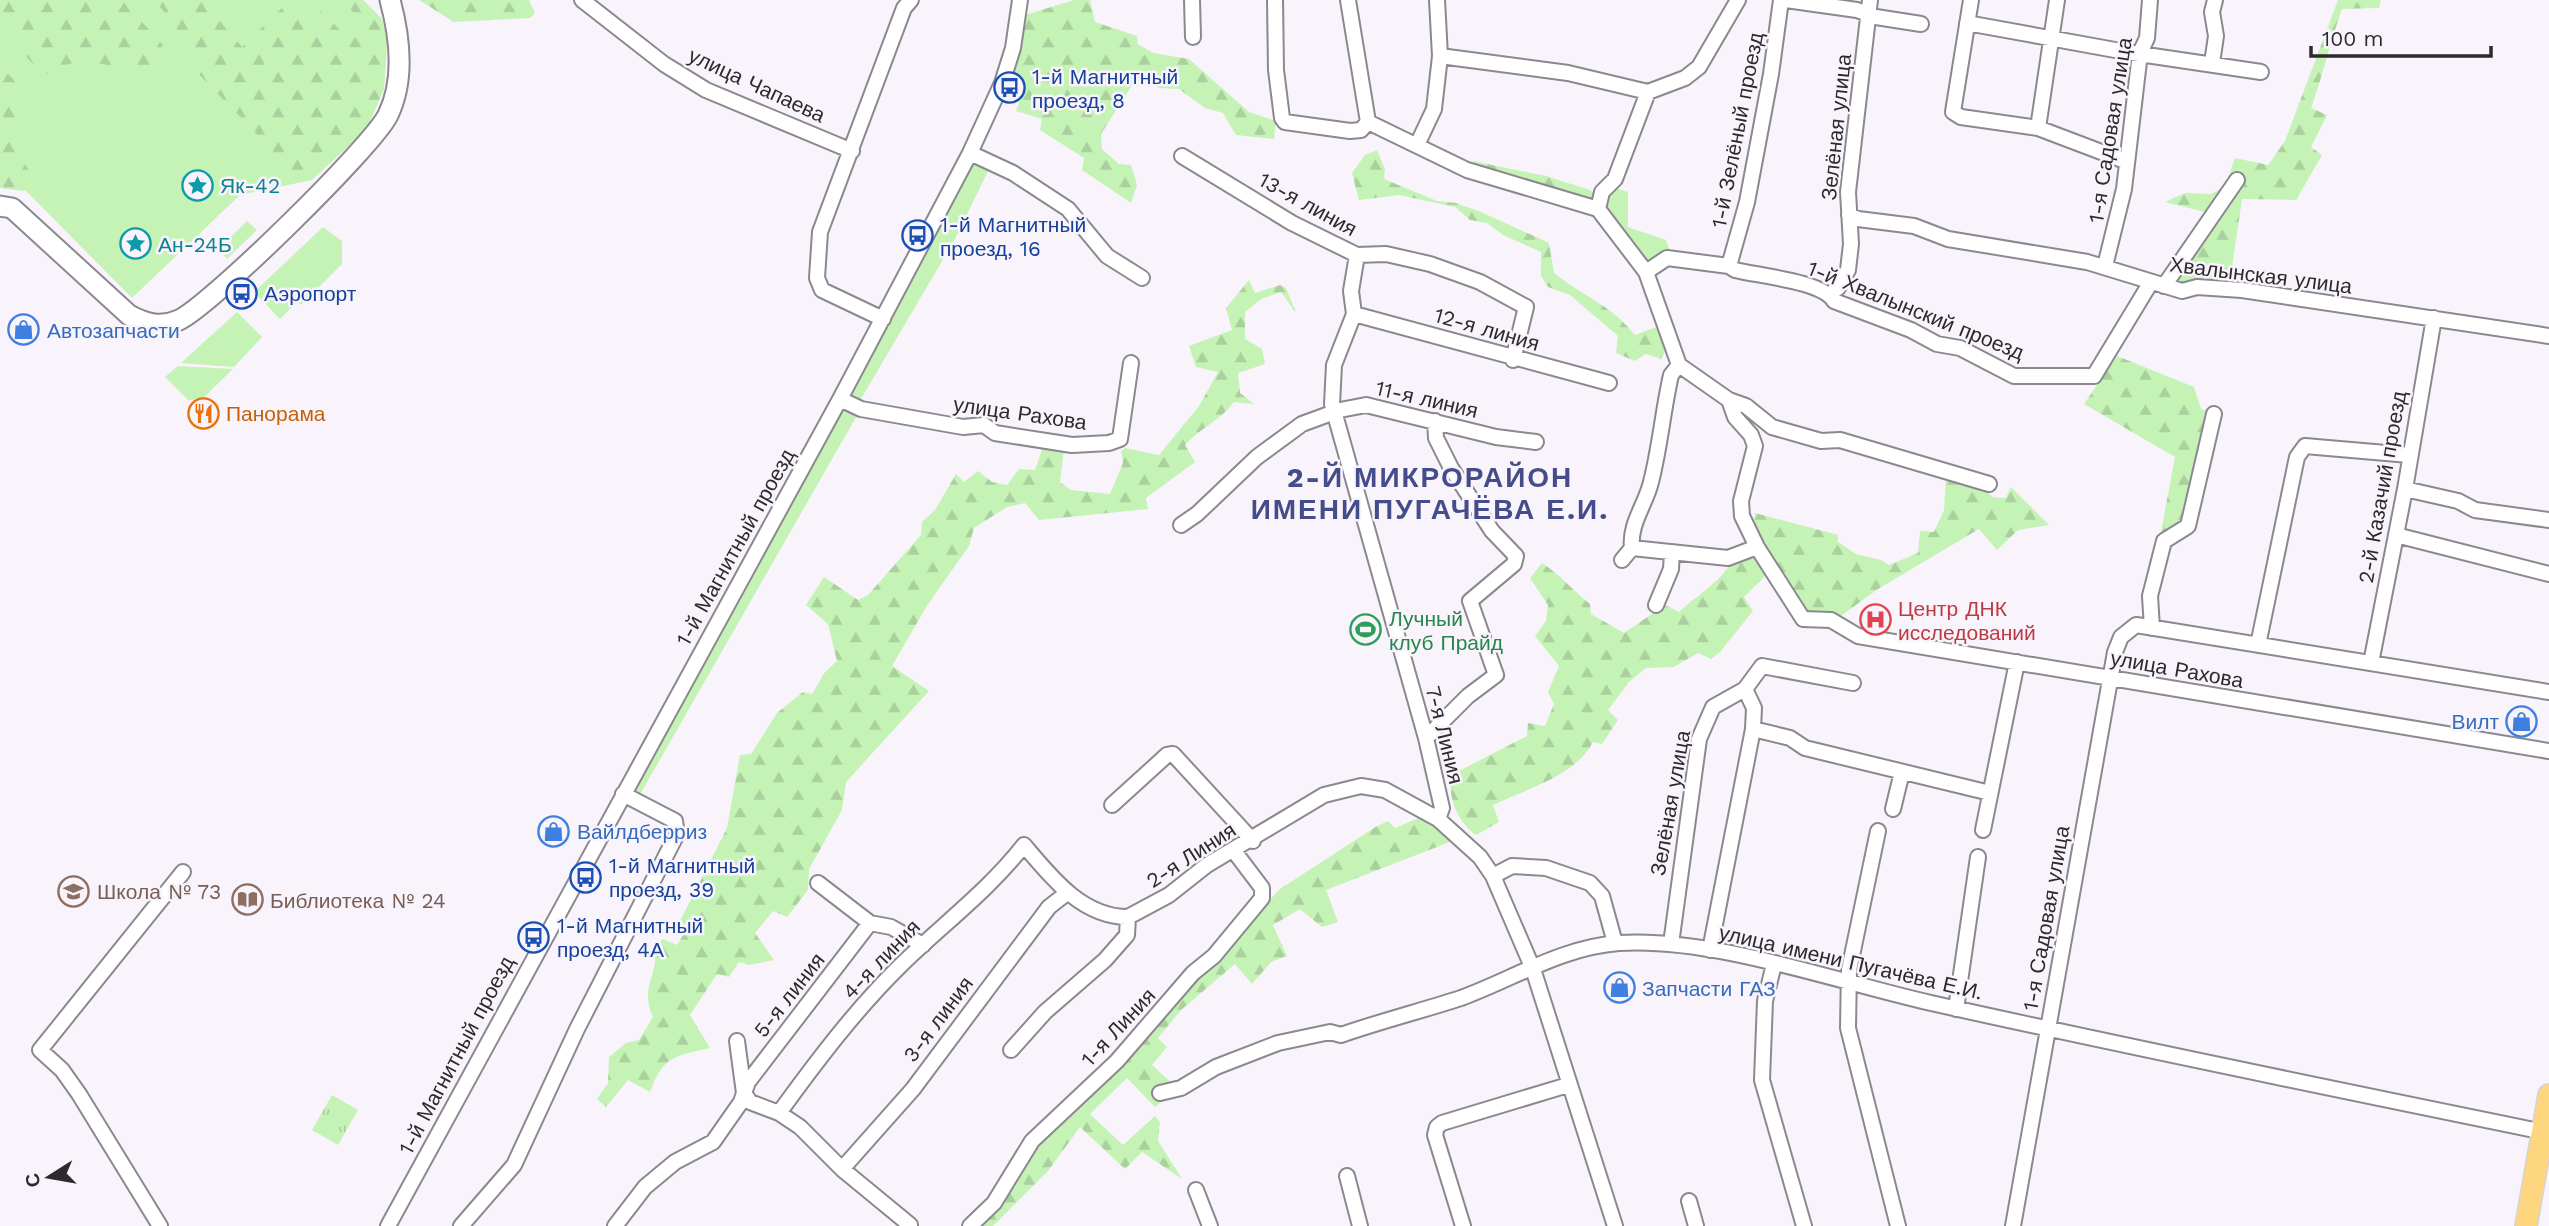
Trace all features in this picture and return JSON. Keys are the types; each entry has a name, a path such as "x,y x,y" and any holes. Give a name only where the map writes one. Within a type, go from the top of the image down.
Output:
{"main road":[{"path":"0,206 12,208 129,315 144,323 164,324 179,320 223,285 344,168 383,124 393,104 398,79 397,38 390,0"},
{"path":"2526,1226 2546,1132 2549,1095"}],"street":[{"name":"улица Чапаева","path":"582,0 664,64 706,90 852,151"},
{"path":"883,319 822,290 817,278 820,232 904,8 911,0"},
{"name":"1-й Магнитный проезд","path":"388,1226 840,400 970,153 1002,83 1013,48 1020,0"},
{"path":"1192,0 1193,37"},
{"path":"1275,0 1276,70 1282,118 1285,122 1328,130 1361,130 1368,122"},
{"path":"1348,0 1368,122"},
{"path":"1417,145 1434,109 1440,55 1437,0"},
{"path":"1440,55 1568,73 1648,92 1685,78 1699,67 1738,0"},
{"path":"1783,0 1869,6 1876,17 1921,24"},
{"name":"1-й Зелёный проезд","path":"1729,266 1747,202 1783,0"},
{"path":"1971,0 1953,112 1961,117 2038,128 2125,161"},
{"path":"2038,128 2057,0"},
{"name":"1-я Садовая улица","path":"2105,266 2124,189 2125,161 2140,53 2147,38 2150,0"},
{"path":"2212,63 2216,36 2212,12 2215,0"},
{"name":"Зелёная улица","path":"1830,294 1838,288 1848,270 1851,244 1848,192 1869,6"},
{"path":"1967,23 2261,72"},
{"path":"1598,209 1602,192 1615,179 1648,92"},
{"path":"1368,122 1467,170 1598,209 1646,272 1679,365 1729,400 1746,406 1772,427 1795,436 1821,441 1840,440 1989,484"},
{"path":"970,153 1013,173 1068,209 1107,256 1142,278"},
{"name":"13-я линия","path":"1182,156 1292,223 1357,256 1387,254 1430,264 1480,282 1526,307 1513,359"},
{"path":"2158,284 2237,180"},
{"name":"Хвалынская улица","path":"1849,215 1858,219 1914,226 1948,239 2105,266 2182,291 2197,287 2242,289 2549,336"},
{"name":"7-я Линия","path":"1357,256 1351,291 1354,314 1334,365 1331,388 1333,413 1426,738 1442,808 1438,818"},
{"name":"1-й Хвалынский проезд","path":"1646,272 1667,258 1729,266 1735,270 1803,282 1830,294 1834,301 1912,330 1937,344 1960,348 2014,376 2094,376 2158,284"},
{"name":"12-я линия","path":"1354,314 1609,383"},
{"name":"2-й Казачий проезд","path":"2371,663 2406,489 2409,455 2434,318"},
{"name":"улица Рахова","path":"840,400 861,409 963,427 984,425 995,433 1072,444 1109,443 1119,439 1131,363"},
{"path":"1622,560 1632,548 1631,539 1651,482 1671,375 1679,365"},
{"path":"1632,548 1728,558 1759,551 1742,516 1741,501 1755,446 1751,435 1735,416 1729,400"},
{"name":"11-я линия","path":"1181,525 1197,514 1257,457 1302,424 1366,405 1496,436 1536,442"},
{"path":"2152,628 2150,596 2164,541 2188,526 2214,414"},
{"path":"1426,738 1468,696 1496,675 1470,601 1514,564 1516,556 1492,531 1470,492 1451,468 1436,438 1435,421"},
{"path":"2258,645 2297,457 2305,446 2409,455"},
{"path":"2406,489 2458,501 2475,510 2549,520"},
{"path":"2396,535 2549,574"},
{"name":"улица Рахова","path":"1759,551 1803,619 1831,620 1858,636 2549,751"},
{"path":"1656,605 1671,569 1672,552"},
{"name":"1-я Садовая улица","path":"2013,1226 2110,679 2121,637 2136,625"},
{"name":"улица Рахова","path":"2136,625 2549,692"},
{"path":"1983,830 2005,734 2017,662"},
{"name":"Зелёная улица","path":"1671,944 1699,739 1713,707 1745,689 1762,666 1853,683"},
{"path":"1710,950 1752,729 1754,708 1745,689"},
{"path":"1752,729 1790,738 1805,748 1990,793"},
{"path":"1112,804 1167,755 1173,754 1252,841"},
{"path":"1893,809 1902,772"},
{"name":"2-я Линия","path":"1128,917 1169,895 1207,865 1252,841 1324,795 1361,786 1385,790 1438,818 1480,857 1493,876 1533,969 1615,1226"},
{"path":"461,1226 514,1165 577,1029 677,835 675,821 624,794"},
{"path":"1878,831 1849,970 1851,985 1848,1028 1898,1226"},
{"name":"4-я линия","path":"779,1113 852,1019 923,945 1007,868 1024,845 1067,892"},
{"name":"1-я Линия","path":"970,1226 995,1203 1032,1140 1117,1060 1193,973 1214,956 1262,898 1262,888 1234,851"},
{"path":"1956,1009 1978,858"},
{"path":"1493,876 1512,866 1546,869 1590,883 1602,896 1615,943"},
{"path":"160,1226 79,1094 62,1070 40,1050 183,872"},
{"path":"818,883 870,923 891,927 923,945"},
{"path":"1011,1050 1045,1012 1105,960 1127,934 1128,917 1090,908 1067,892"},
{"name":"3-я линия","path":"842,1170 913,1089 1049,907 1067,892"},
{"name":"5-я линия","path":"615,1226 645,1187 676,1162 713,1142 741,1102 748,1082 870,923"},
{"name":"улица имени Пугачёва Е.И.","path":"1160,1093 1181,1088 1216,1067 1278,1043 1329,1032 1341,1035 1460,998 1533,969 1565,953 1615,943 1671,944 1774,964 1956,1009 2393,1103 2546,1132"},
{"path":"1774,964 1765,1001 1762,1080 1804,1226"},
{"path":"737,1041 744,1093 750,1102 779,1113 800,1127 842,1170 909,1225"},
{"path":"1463,1226 1435,1135 1437,1127 1442,1123 1568,1085"},
{"path":"1347,1176 1360,1226"},
{"path":"1196,1190 1210,1226"},
{"path":"1689,1201 1696,1226"}],"green space":[{"path":"0,0 363,0 382,19 387,42 384,89 312,180 240,195 132,298 23,188 0,180"},
{"path":"0,0 122,0 163,45 159,53 162,72 147,86 118,69 90,62 61,66 44,76 0,28"},
{"path":"153,0 222,0 214,5 212,12 242,47 285,5 305,26 321,11 341,31 357,16 341,0 363,0 382,19 387,42 384,89 367,129 312,180 302,181 189,64 174,22"},
{"path":"419,0 529,0 535,13 530,18 454,22"},
{"path":"1074,0 1090,0 1095,22 1137,36 1138,44 1153,53 1189,59 1249,112 1276,121 1274,139 1236,135 1223,113 1205,108 1179,89 1159,88 1138,76 1101,134 1102,149 1119,164 1131,165 1137,185 1131,203 1082,170 1084,158 1040,130 1042,119 1016,111 1023,92 1006,83 1025,15"},
{"path":"2338,0 2381,0 2379,8 2342,9 2311,108 2327,115 2311,147 2322,155 2296,200 2242,199 2230,281 2200,280 2183,285 2169,275 2197,232 2205,212 2165,202 2185,193 2211,194 2225,186 2235,158 2268,165 2285,141"},
{"path":"0,66 24,90 15,127 16,146 26,167 36,178 24,191 0,188"},
{"path":"1377,150 1385,169 1384,179 1437,201 1456,203 1481,212 1549,243 1554,273 1606,308 1635,335 1656,327 1665,350 1661,359 1646,354 1635,361 1616,353 1618,336 1570,295 1548,287 1541,276 1541,252 1503,235 1487,223 1470,220 1455,207 1399,195 1359,200 1352,173 1365,155"},
{"path":"973,161 983,164 988,171 955,239 861,399 861,407 846,396"},
{"path":"1473,161 1546,176 1590,190 1596,195 1594,201 1474,168"},
{"path":"1612,187 1628,192 1628,227 1666,240 1670,252 1656,260 1642,258 1608,211 1605,201"},
{"path":"247,221 257,230 227,259 218,249"},
{"path":"323,227 342,241 342,264 301,305 297,302 280,319 254,292"},
{"path":"1249,280 1255,293 1280,285 1286,288 1296,313 1281,292 1261,299 1245,312 1245,339 1262,349 1265,364 1238,373 1240,393 1254,404 1234,402 1191,439 1185,445 1195,462 1146,498 1148,509 1039,520 1025,503 1007,507 974,528 969,546 928,604 892,666 929,691 846,782 842,810 809,869 808,890 787,917 773,911 755,933 774,960 749,965 739,962 729,977 717,974 690,1015 710,1048 679,1056 665,1064 650,1092 628,1080 606,1107 597,1099 608,1083 609,1057 626,1043 639,1040 653,1017 648,996 655,946 663,939 677,945 688,927 680,921 727,828 740,755 751,754 777,713 803,692 812,694 825,672 837,661 828,624 806,605 824,577 858,600 868,595 921,535 922,522 935,510 956,474 964,482 978,471 992,482 1007,485 1019,469 1035,470 1043,446 1064,450 1060,482 1071,490 1110,494 1123,463 1121,451 1125,448 1159,455 1199,406 1218,372 1196,367 1189,346 1232,330 1226,308"},
{"path":"237,312 262,337 234,367 181,363"},
{"path":"2117,356 2194,387 2201,409 2210,412 2186,522 2177,529 2161,532 2175,457 2084,404"},
{"path":"178,366 233,369 202,399 188,400 165,377"},
{"path":"842,405 859,412 638,798 632,794"},
{"path":"1946,477 1974,481 1993,497 2006,498 2011,487 2049,525 2018,530 1997,550 1979,529 1878,589 1838,618 1799,619 1767,574 1744,597 1753,611 1720,652 1711,659 1698,653 1674,667 1646,668 1629,682 1608,710 1618,720 1602,744 1593,742 1585,754 1563,773 1493,805 1499,822 1476,835 1459,816 1451,792 1451,775 1527,736 1528,723 1545,726 1554,704 1548,692 1559,666 1535,636 1546,621 1548,605 1530,578 1542,563 1590,604 1591,614 1624,633 1665,605 1679,612 1715,582 1732,561 1752,556 1755,513 1838,535 1838,542 1856,554 1881,560 1889,565 1918,553 1920,531 1934,532 1944,510"},
{"path":"1421,817 1455,840 1326,890 1338,922 1322,927 1300,909 1273,925 1287,956 1271,962 1252,984 1235,964 1181,1010 1158,1038 1167,1047 1152,1065 1174,1085 1175,1091 1155,1107 1127,1078 1090,1114 1123,1145 1155,1116 1160,1122 1158,1141 1182,1179 1142,1152 1125,1169 1080,1127 1048,1171 993,1226 975,1226 1025,1156 1280,889 1377,826 1388,821 1395,828"},
{"path":"332,1095 358,1110 338,1145 312,1130"}],"place":[{"name":"1-й Магнитный проезд, 8","path":"1009,88"},
{"name":"Як-42","path":"197,185"},
{"name":"1-й Магнитный проезд, 16","path":"917,236"},
{"name":"Ан-24Б","path":"135,244"},
{"name":"Аэропорт","path":"241,293"},
{"name":"Автозапчасти","path":"24,330"},
{"name":"Панорама","path":"203,413"},
{"name":"Центр ДНК исследований","path":"1875,620"},
{"name":"Лучный клуб Прайд","path":"1366,630"},
{"name":"Вилт","path":"2522,721"},
{"name":"Вайлдберриз","path":"554,831"},
{"name":"1-й Магнитный проезд, 39","path":"586,877"},
{"name":"Школа № 73","path":"74,891"},
{"name":"Библиотека № 24","path":"247,900"},
{"name":"1-й Магнитный проезд, 4А","path":"534,937"},
{"name":"Запчасти ГАЗ","path":"1619,988"}],"district":[{"name":"2-Й МИКРОРАЙОН ИМЕНИ ПУГАЧЁВА Е.И.","path":"1430,493"}]}
